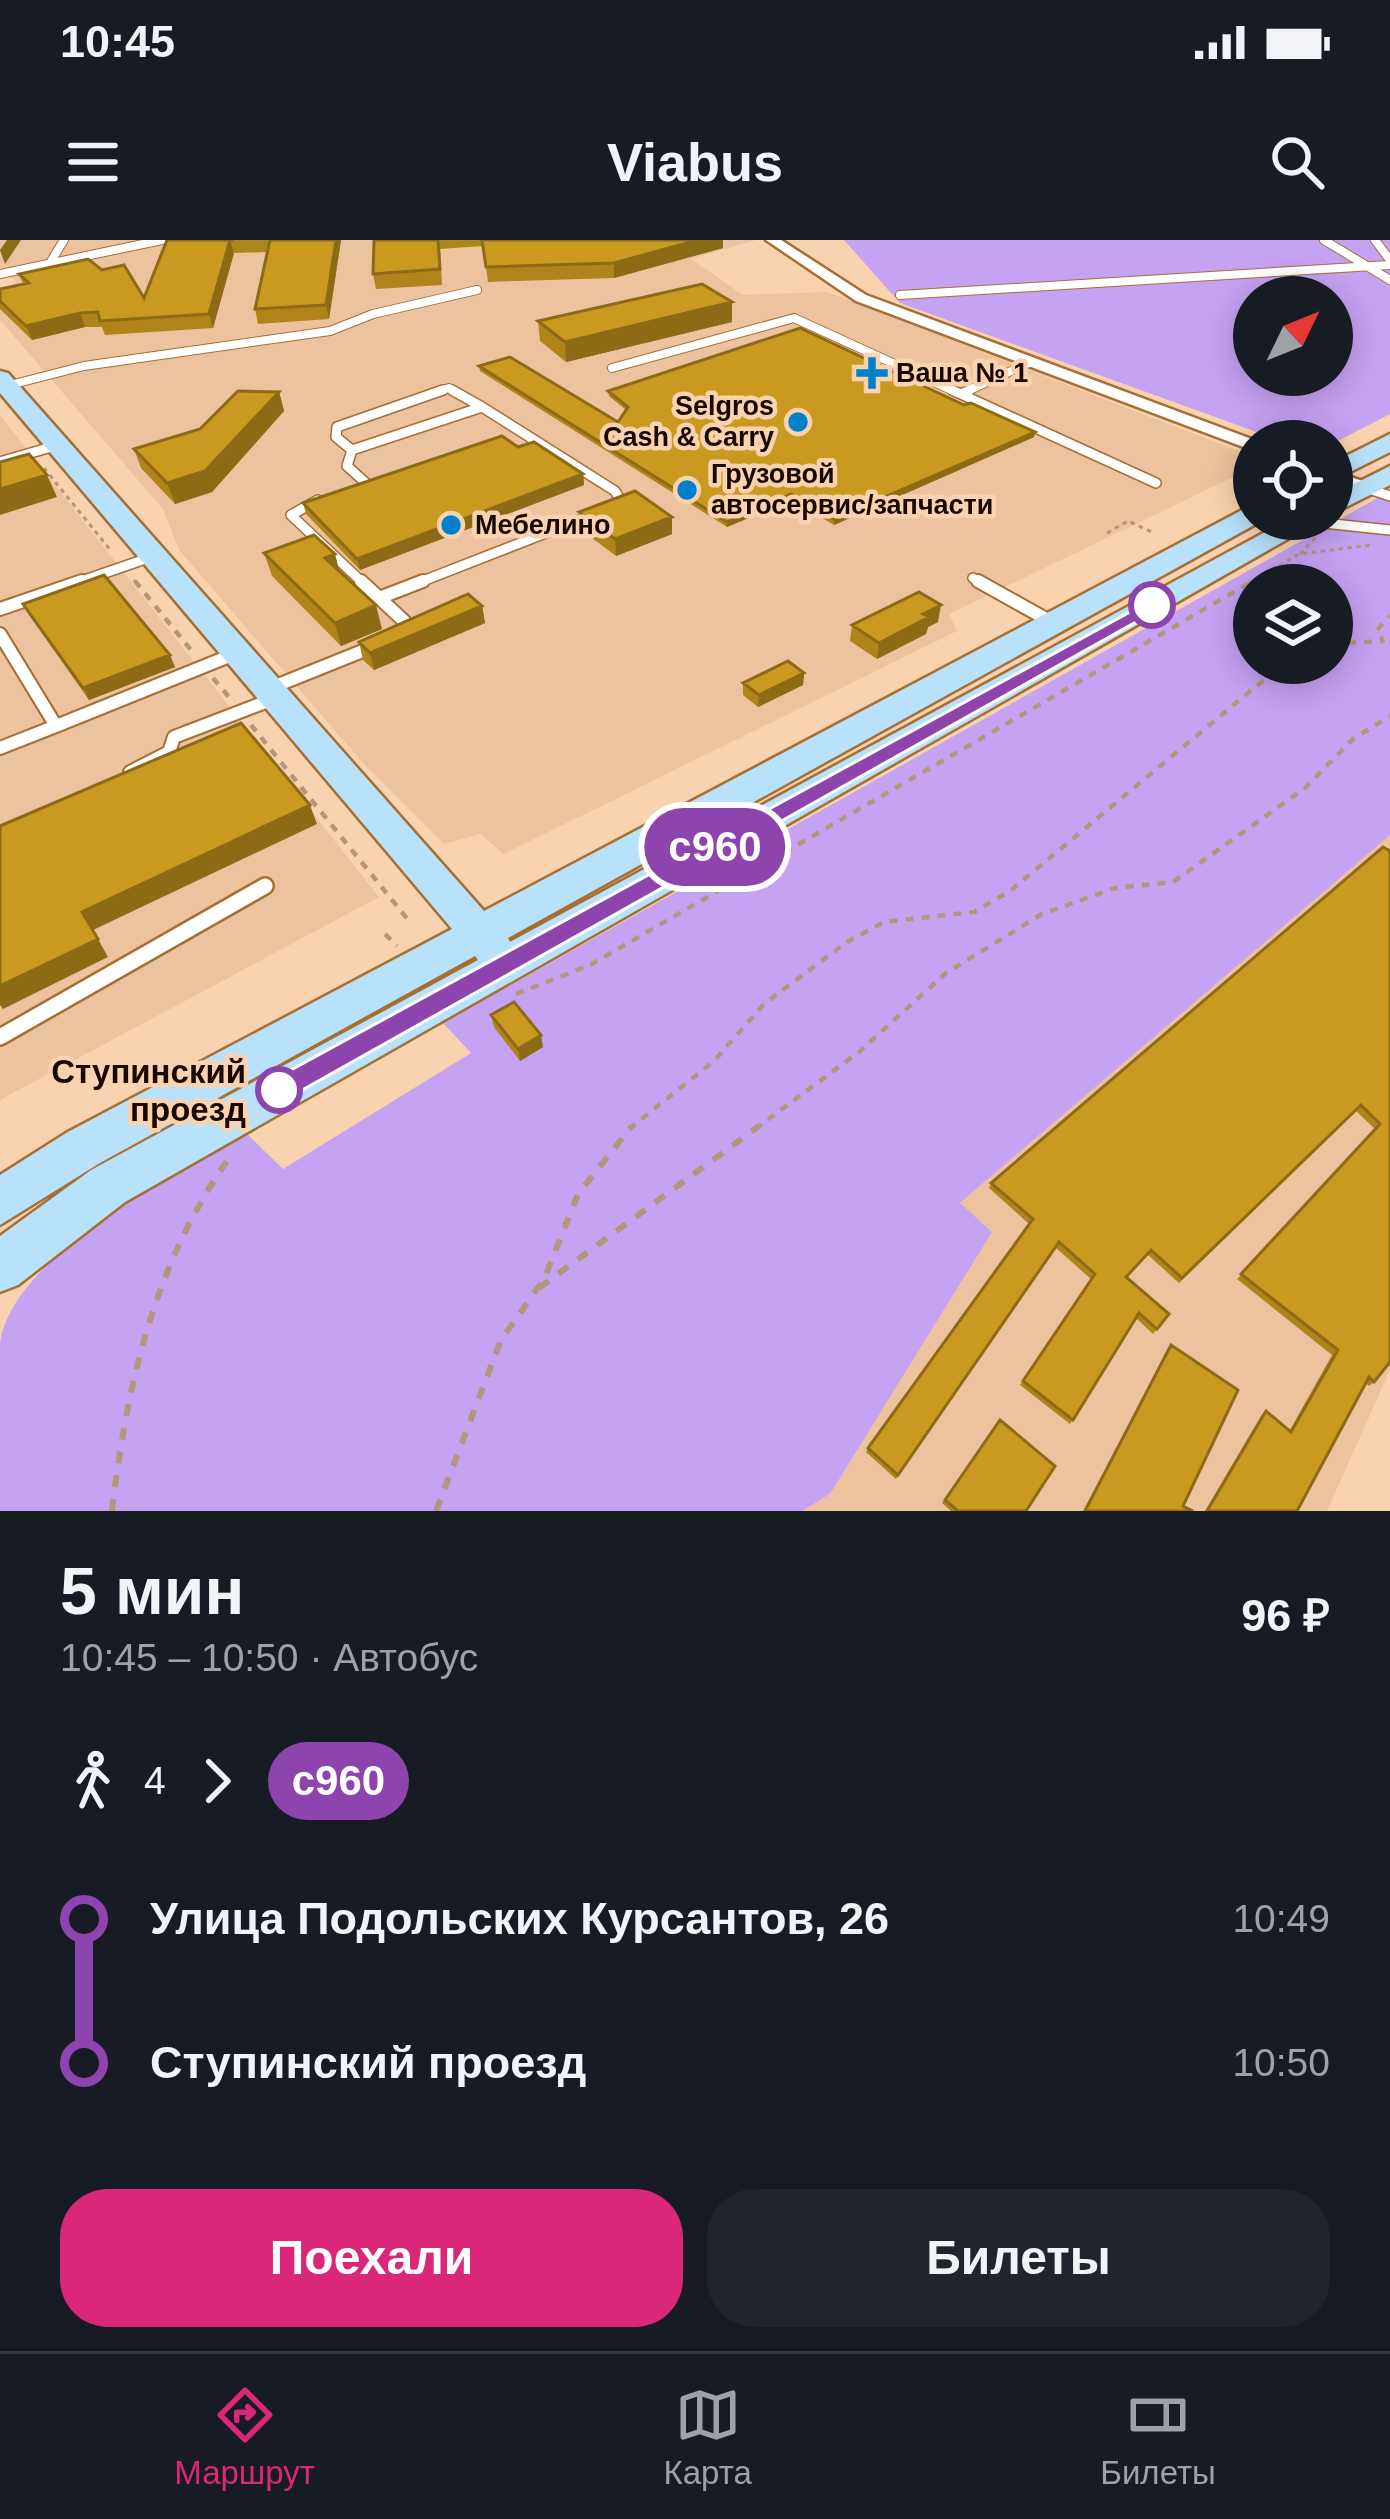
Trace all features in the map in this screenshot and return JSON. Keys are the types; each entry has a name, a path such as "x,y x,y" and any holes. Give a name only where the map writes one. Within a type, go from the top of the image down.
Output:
{"main road":[{"path":"3,382 272,694 496,965"},
{"path":"1353,462 1390,442"},
{"path":"1353,499 1382,486"},
{"path":"496,965 1055,624 1233,527"},
{"path":"7,1247 496,965 1270,540"}],"street":[{"path":"772,240 861,298 1233,438"}],"lane":[{"path":"50,263 64,240"},
{"path":"0,274 162,240"},
{"path":"1324,240 1390,280"},
{"path":"900,295 1390,263 1375,240"},
{"path":"3,382 330,331 373,314 477,290"},
{"path":"612,368 794,318 1156,483"},
{"path":"961,394 1031,362"},
{"path":"352,450 336,437 337,427 352,417 448,388 615,491 618,505 379,598"},
{"path":"352,450 482,407"},
{"path":"500,438 522,431"},
{"path":"0,462 58,446"},
{"path":"352,450 347,466 368,484"},
{"path":"350,490 389,476"},
{"path":"110,781 169,752 175,737 408,629 291,515 332,496"},
{"path":"1353,523 1390,530"},
{"path":"0,609 154,556"},
{"path":"973,578 1055,624"},
{"path":"0,634 56,726"},
{"path":"0,748 237,653"},
{"path":"0,1037 265,886"}],"path":[{"path":"1107,532 1128,521 1154,533"},
{"path":"496,965 590,964 1299,554 1390,543"},
{"path":"1390,616 1377,631 1390,644"},
{"path":"1353,642 1383,640"},
{"path":"436,1511 501,1340 535,1292 578,1194 638,1118 714,1061 764,1004 884,922 974,912 1010,891 1259,684"},
{"path":"535,1292 859,1052 946,973 1042,914 1115,887 1173,882 1305,788 1352,739 1390,716"},
{"path":"385,934 401,951"},
{"path":"112,1511 124,1400 163,1279 193,1202 236,1148"}],"shaded area":[{"path":"0,240 756,240 691,259 743,295 827,292 1233,449 1233,477 949,614 957,631 504,854 480,834 444,844 362,762 179,550 163,509 0,320 0,293 17,282 0,268"},
{"path":"844,240 1390,240 1390,414 1353,433 1353,420 1233,423 900,303"},
{"path":"0,415 379,897 0,1100"},
{"path":"1390,491 1390,835 960,1203 992,1232 830,1494 802,1511 0,1511 0,1344 11,1311 64,1249 141,1195 247,1134 283,1169 471,1053 443,1023 1233,579 1233,684 1353,684 1353,564 1260,564 1303,540 1353,540 1353,512"},
{"path":"1390,835 1390,1370 1327,1511 802,1511 830,1494 992,1231 959,1204"}],"building":[{"path":"167,240 230,240 209,314 100,321 98,312 80,313 26,326 0,301 0,289 29,283 19,274 88,259 102,270 124,265 144,298"},
{"path":"270,240 336,240 326,305 255,309"},
{"path":"374,240 438,240 440,269 373,274"},
{"path":"482,240 698,240 614,263 486,267"},
{"path":"702,284 732,302 565,342 538,321"},
{"path":"800,328 964,405 971,403 1035,432 834,519 791,494 727,522 479,366 510,357 618,422 628,407 608,391"},
{"path":"238,391 279,392 205,471 167,483 134,449 200,429"},
{"path":"502,436 518,447 534,442 583,474 357,559 303,503"},
{"path":"29,454 47,475 0,489 0,462"},
{"path":"635,491 672,517 615,539 579,512"},
{"path":"314,535 335,554 325,558 376,605 335,623 264,553"},
{"path":"104,575 170,655 83,688 23,604"},
{"path":"919,592 941,605 923,614 929,617 879,643 852,625"},
{"path":"468,594 482,606 370,653 359,642"},
{"path":"788,661 804,673 759,695 743,683"},
{"path":"241,723 310,805 82,912 98,939 0,986 0,826"},
{"path":"1383,847 1390,851 1390,1362 1374,1382 1369,1377 1297,1511 1207,1511 1266,1411 1291,1432 1338,1350 1241,1274 1380,1124 1361,1105 1182,1278 1151,1250 1126,1277 1169,1314 1157,1329 1139,1313 1073,1420 1023,1381 1095,1274 1059,1242 898,1475 868,1448 1033,1219 991,1183"},
{"path":"514,1002 541,1035 518,1049 491,1015"},
{"path":"1171,1345 1238,1390 1183,1506 1193,1511 1085,1511"},
{"path":"1000,1420 1055,1466 1026,1511 958,1511 945,1500"}],"bus line":[{"name":"с960","path":"279,1090 1152,605"}],"place":[{"name":"Ваша № 1","path":"872,373"},
{"name":"Selgros Cash & Carry","path":"798,422"},
{"name":"Грузовой автосервис/запчасти","path":"687,490"},
{"name":"Мебелино","path":"451,525"},
{"name":"Ступинский проезд","path":"279,1090"}]}
